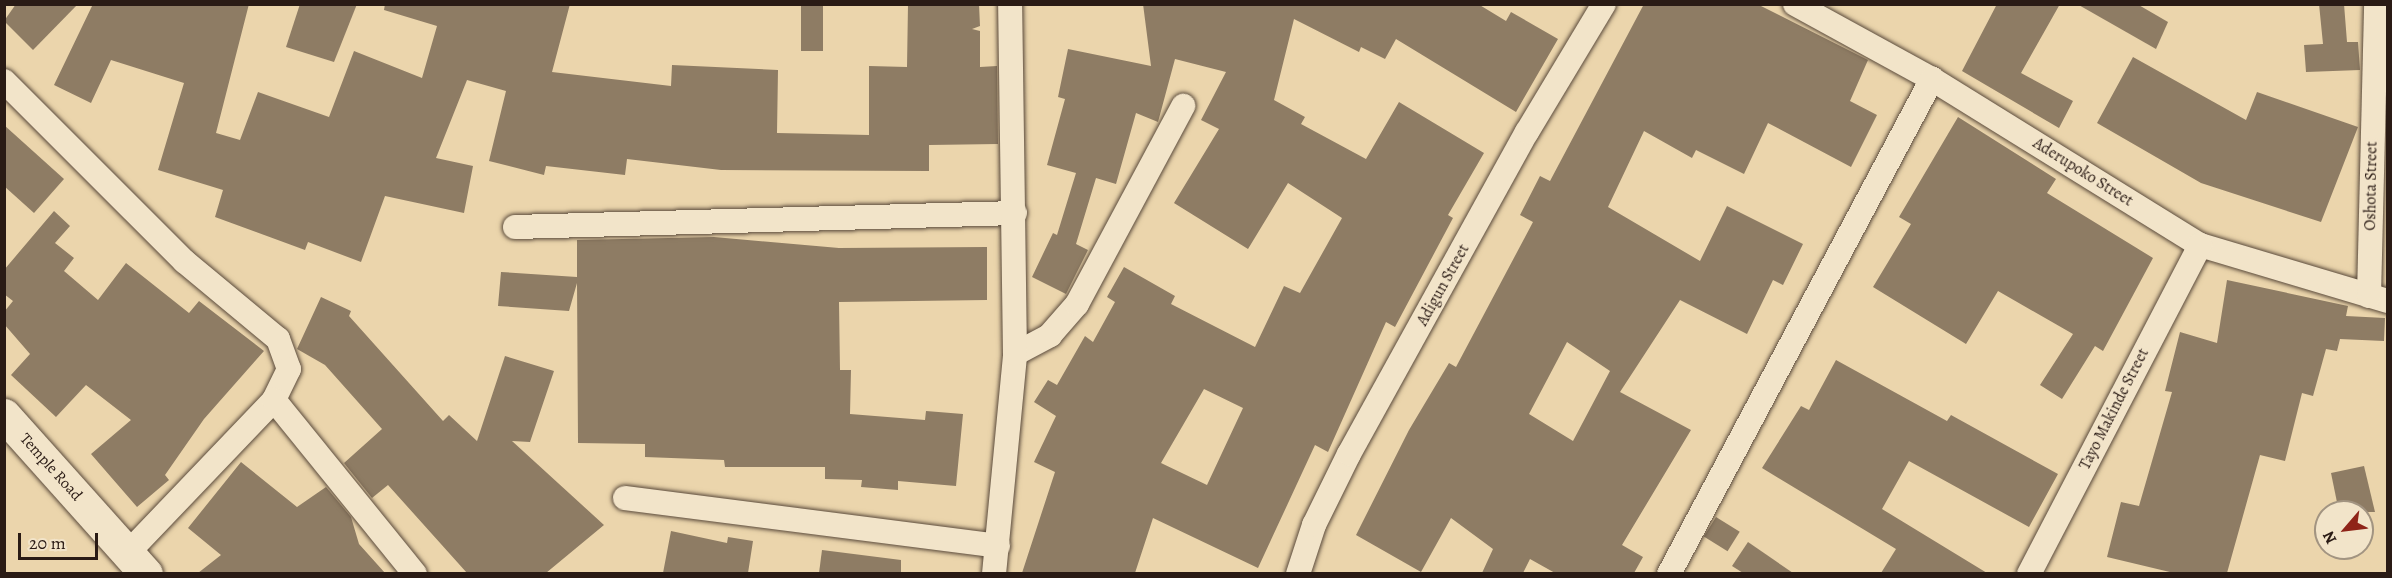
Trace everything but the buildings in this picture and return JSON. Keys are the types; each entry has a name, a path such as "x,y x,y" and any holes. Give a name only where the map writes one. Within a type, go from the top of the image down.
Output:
{"street":[{"path":"994,573 1015,354 1015,213 1010,4"},
{"name":"Adigun Street","path":"1298,573 1314,525 1349,454 1527,132 1604,4"},
{"name":"Aderupoko Street","path":"1795,4 1932,79 2200,245 2378,299"},
{"name":"Oshota Street","path":"2376,4 2378,299"},
{"path":"1669,573 1932,79"},
{"path":"4,81 184,261 278,339 289,369 274,400 137,563"},
{"path":"1015,354 1050,335 1077,304 1183,106"},
{"path":"515,227 1015,213"},
{"name":"Tayo Makinde Street","path":"2029,573 2200,245"},
{"path":"274,400 415,573"},
{"name":"Temple Road","path":"6,420 137,563"},
{"path":"625,498 998,546"}]}
